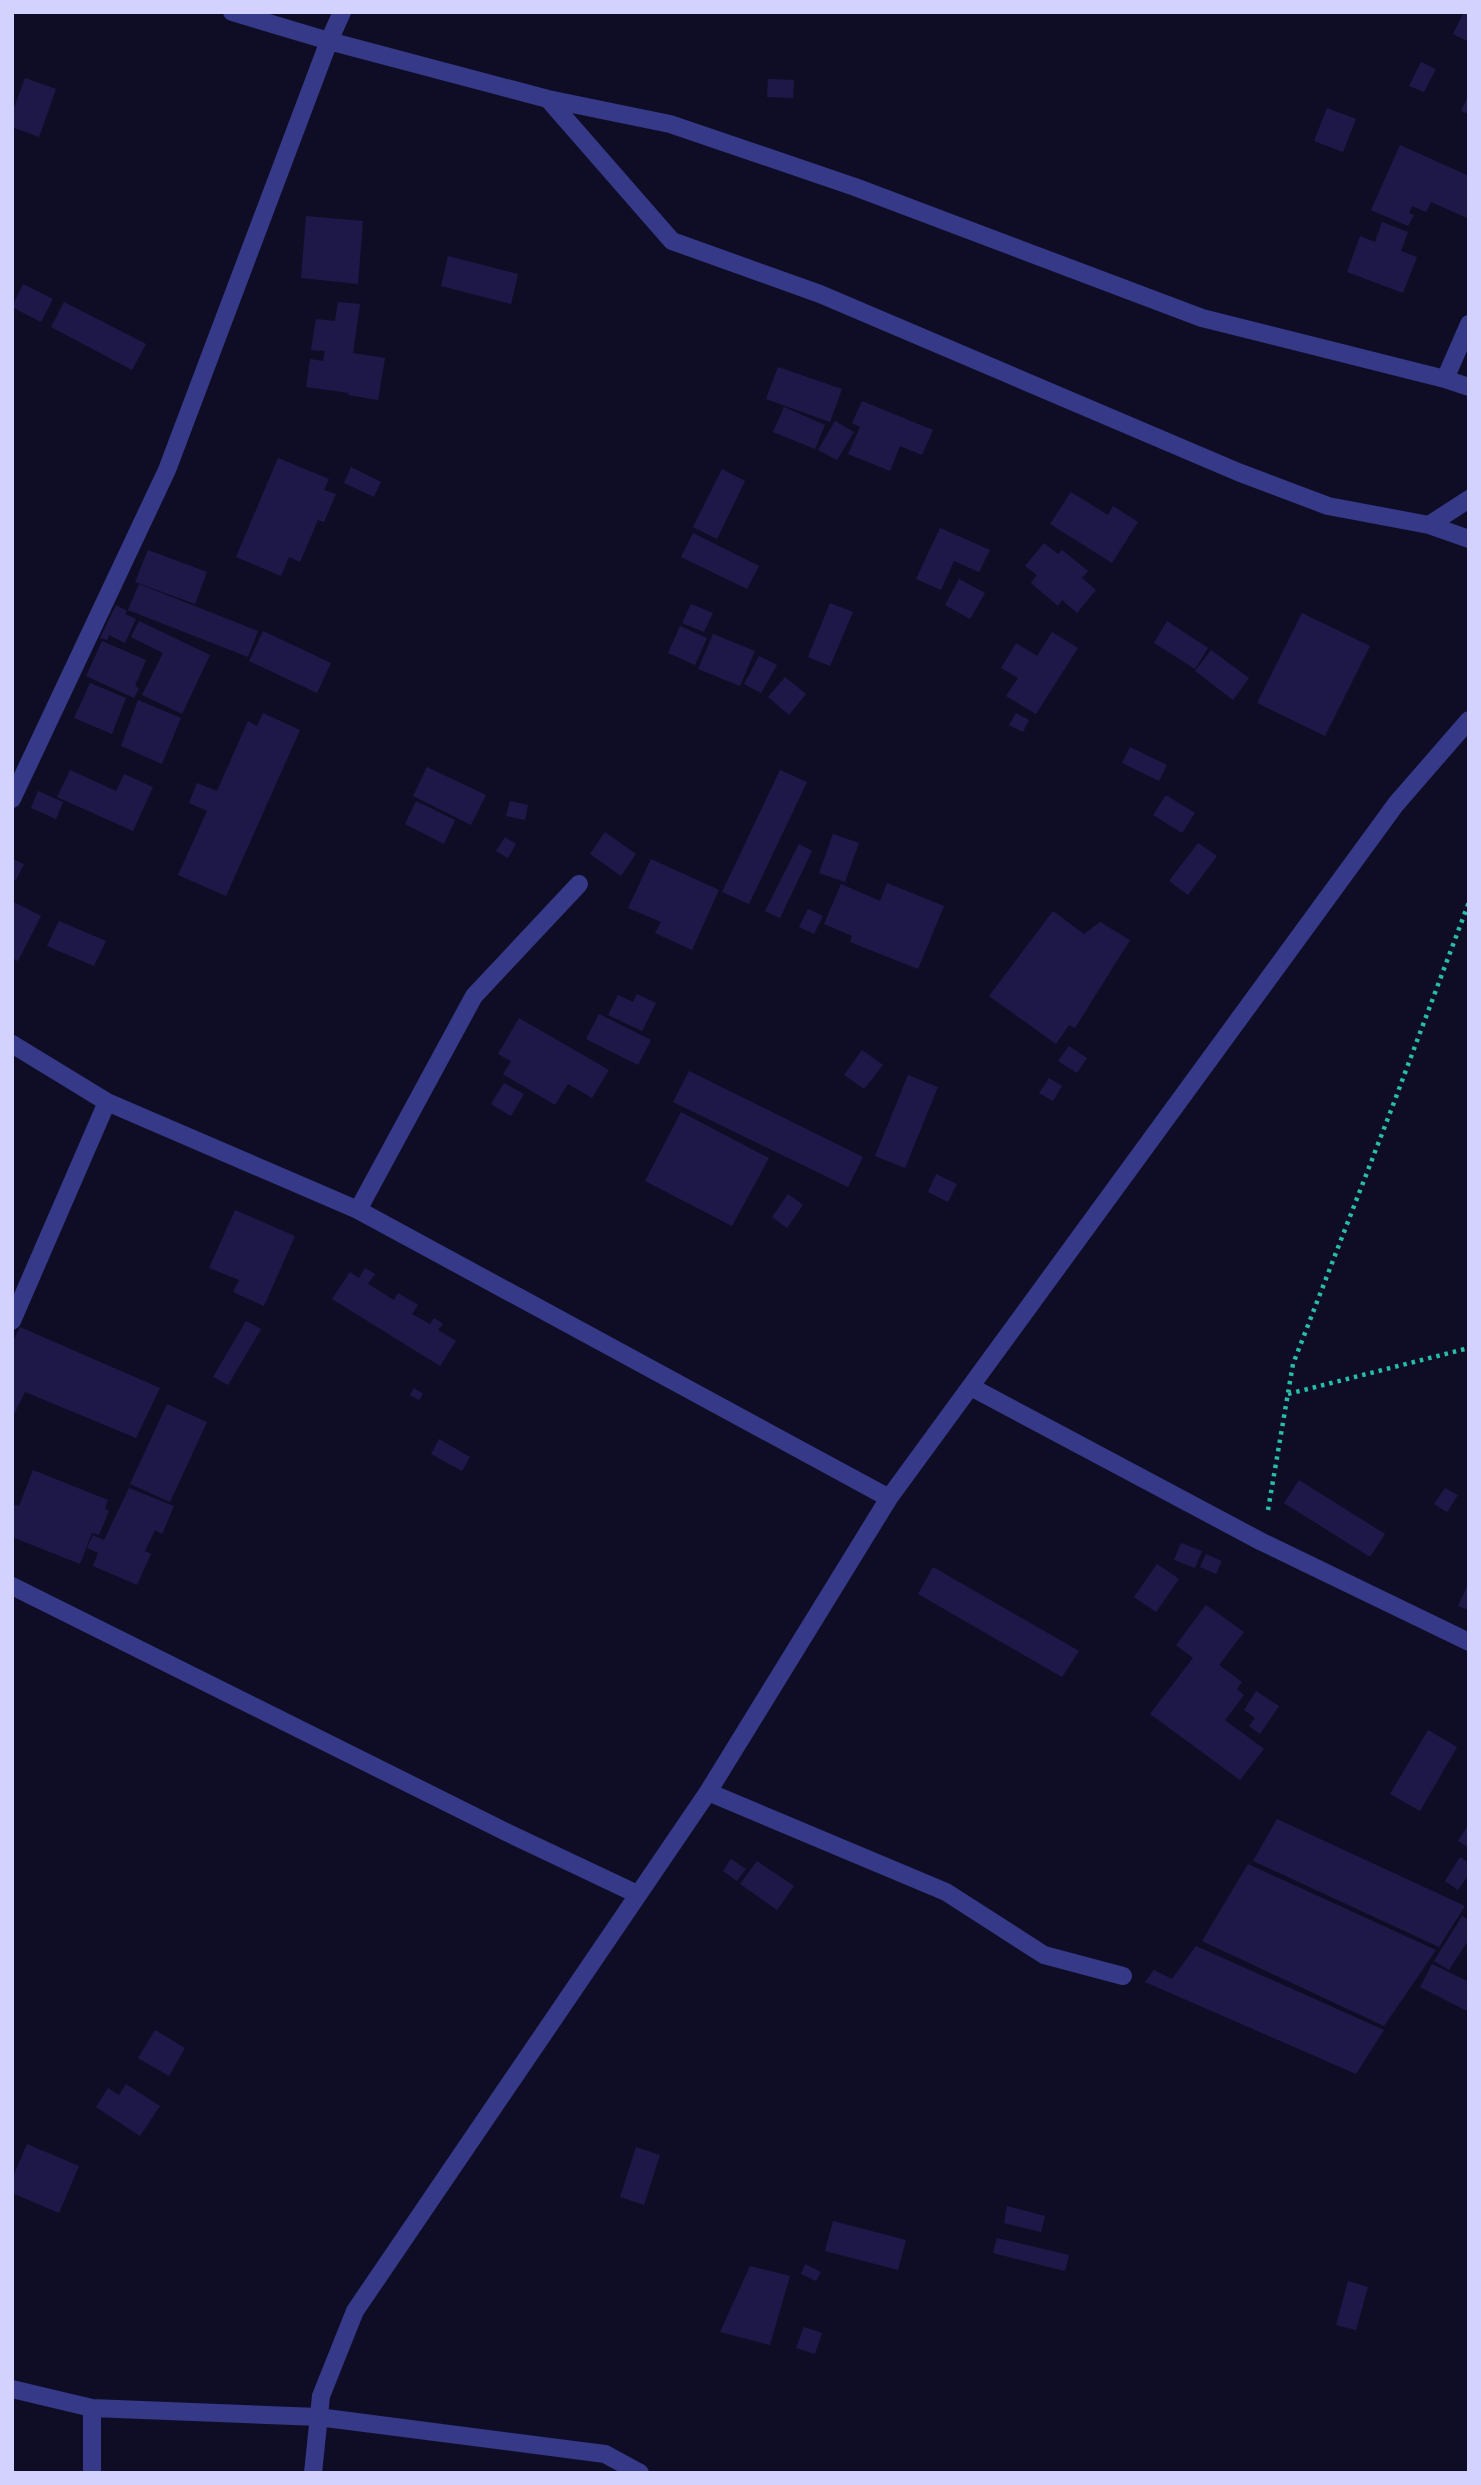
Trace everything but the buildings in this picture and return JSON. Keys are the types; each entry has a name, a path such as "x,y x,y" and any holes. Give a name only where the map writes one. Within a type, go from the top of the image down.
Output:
{"street":[{"path":"232,12 329,41 548,99 670,124 855,187 1202,318 1469,387"},
{"path":"12,799 167,470 342,12"},
{"path":"548,99 672,242 820,293 1238,472 1328,506 1429,525 1469,539"},
{"path":"1445,379 1469,324"},
{"path":"1429,525 1469,499"},
{"path":"313,2473 321,2396 355,2311 708,1792 889,1498 1396,804 1469,720"},
{"path":"358,1210 474,996 579,884"},
{"path":"12,1044 107,1102 358,1210 889,1498"},
{"path":"12,1321 107,1102"},
{"path":"971,1387 1262,1542 1469,1642"},
{"path":"12,1586 506,1832 637,1894"},
{"path":"708,1792 946,1892 1044,1955 1123,1976"},
{"path":"12,2389 92,2408 318,2417 606,2454 640,2473"},
{"path":"92,2408 92,2473"}],"path":[{"path":"1262,1542 1293,1364 1391,1113 1469,901"},
{"path":"1288,1394 1469,1348"}]}
